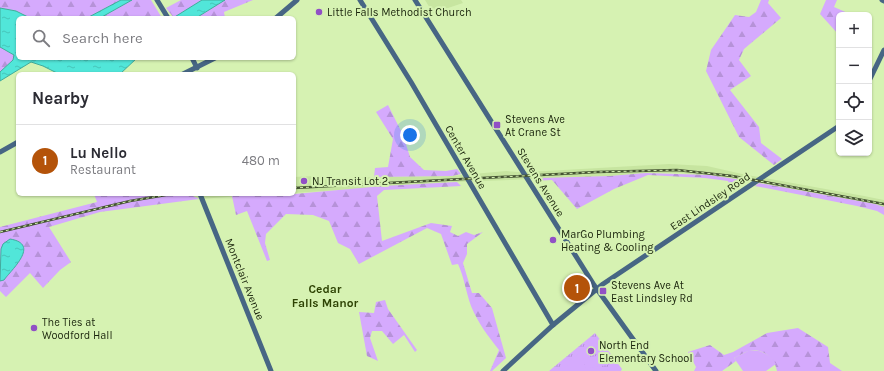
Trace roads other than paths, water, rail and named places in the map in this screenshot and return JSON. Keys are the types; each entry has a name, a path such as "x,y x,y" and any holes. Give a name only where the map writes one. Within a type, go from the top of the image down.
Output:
{"main road":[{"path":"157,0 167,16"},
{"path":"278,16 297,0"},
{"name":"Center Avenue","path":"360,0 402,67 553,325"},
{"name":"Stevens Avenue","path":"415,0 597,289 656,371"},
{"path":"872,75 884,50"},
{"path":"193,60 197,68"},
{"path":"188,72 211,60"},
{"name":"East Lindsley Road","path":"503,371 553,325 597,289 836,128"},
{"path":"0,152 16,143"},
{"name":"Montclair Avenue","path":"201,196 271,371"}],"water":[{"path":"121,0 132,0 104,16 91,16"},
{"path":"202,0 225,0 199,16 176,16"},
{"path":"0,8 16,11 26,16 16,16 16,60 135,60 122,72 55,72 31,62 0,81 0,72 13,60 14,55 0,47"},
{"path":"10,239 19,242 23,246 24,252 17,264 4,280 0,281 1,249 3,244"}],"railway":[{"path":"296,188 597,172 677,170 732,176 884,204"},
{"path":"0,232 130,201 160,196"}],"place":[{"name":"Little Falls Methodist Church","path":"319,12"},
{"name":"Stevens Ave At Crane St","path":"497,125"},
{"name":"NJ Transit Lot 2","path":"304,181"},
{"name":"MarGo Plumbing Heating & Cooling","path":"553,240"},
{"name":"Lu Nello","path":"577,288"},
{"name":"Stevens Ave At East Lindsley Rd","path":"603,291"},
{"name":"The Ties at Woodford Hall","path":"34,328"},
{"name":"North End Elementary School","path":"591,351"}],"district":[{"name":"Cedar Falls Manor","path":"325,296"}]}
